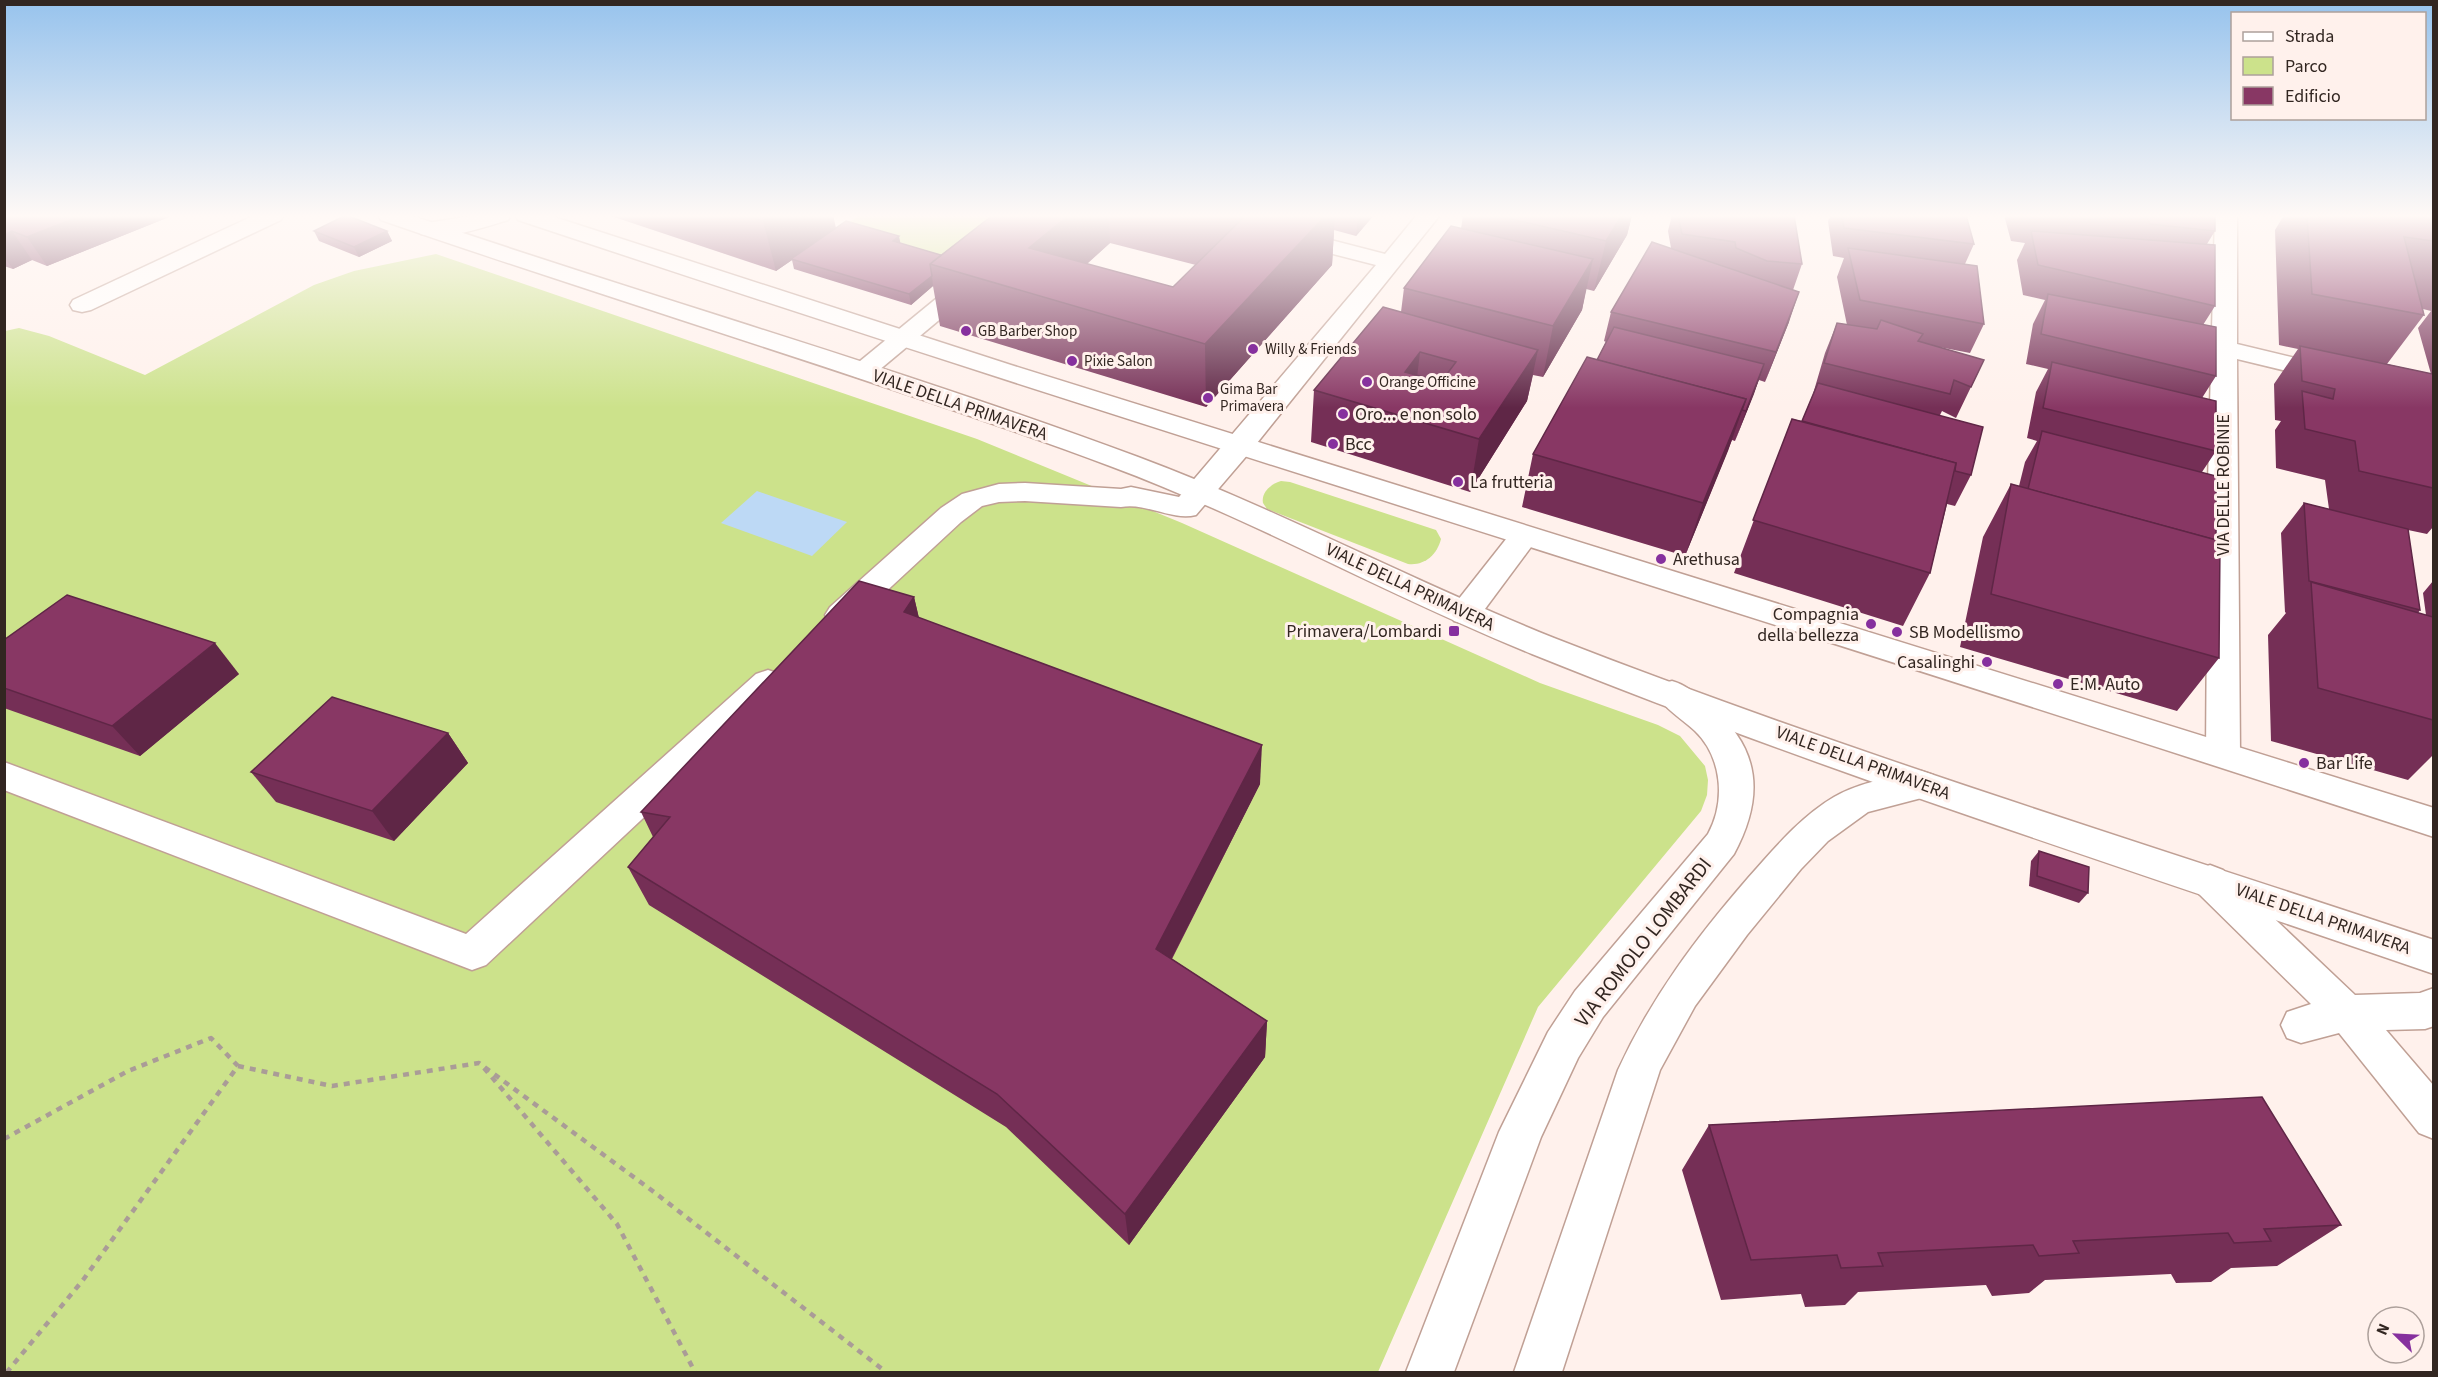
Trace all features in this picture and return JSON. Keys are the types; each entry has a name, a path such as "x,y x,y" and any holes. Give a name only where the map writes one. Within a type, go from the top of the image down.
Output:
{"main road":[{"path":"82,305 137,279"},
{"name":"VIALE DELLA PRIMAVERA","path":"582,279 863,372 1125,462 1201,491 1465,613 1549,648 1921,785 2433,957"},
{"path":"722,279 1239,447 2223,754 2433,823"},
{"path":"863,372 974,279"},
{"path":"820,634 951,515 972,500 1012,492 1121,498 1131,496 1186,508 1239,447 1345,335 1380,279"},
{"name":"VIA DELLE ROBINIE","path":"2223,754 2225,279"},
{"path":"2223,348 2355,379"},
{"path":"1465,613 1524,536"},
{"path":"4,775 472,952 794,658"},
{"name":"VIA ROMOLO LOMBARDI","path":"1430,1372 1521,1132 1563,1045 1589,1004 1707,861 1732,826 1737,791 1735,775 1723,740 1672,693"},
{"path":"1538,1372 1639,1070 1661,1022 1730,926 1785,860 1807,838 1846,808 1874,795 1921,785"},
{"path":"2210,881 2347,1013 2433,1119"},
{"path":"2301,1025 2347,1013 2426,1011 2433,1006"}],"path":[{"path":"4,1139 128,1071 211,1038 238,1066 332,1086 479,1063 654,1192 886,1372"},
{"path":"479,1063 617,1224 695,1372"},
{"path":"7,1372 83,1280 238,1066"}],"green space":[{"path":"330,279 510,279 977,439 1182,523 1540,683 1658,725 1680,736 1705,766 1708,780 1707,795 1701,811 1538,1007 1378,1372 5,1372 5,331 19,328 49,336 145,375 314,285"},
{"path":"1281,481 1436,530 1441,539 1439,545 1429,558 1419,563 1408,564 1267,509 1263,503 1265,492 1270,486"}],"water":[{"path":"757,491 847,522 812,556 721,523"}],"building":[{"path":"859,279 928,279 909,294"},
{"path":"982,279 1144,279 1173,287 1181,279 1266,279 1205,344"},
{"path":"1411,279 1581,279 1553,326 1404,288"},
{"path":"1630,279 1762,279 1799,292 1776,352 1611,312"},
{"path":"1855,279 1979,279 1984,324 1860,300"},
{"path":"2100,279 2215,279 2215,306"},
{"path":"2311,279 2415,279 2424,315 2312,294"},
{"path":"2048,294 2216,327 2216,376 2041,334"},
{"path":"1383,307 1538,350 1479,439 1314,390","holes":["1420,352 1456,362 1441,382 1405,372"]},
{"path":"1881,320 1923,334 1918,341 1984,360 1971,387 1954,380 1950,394 1824,363 1837,323 1877,329"},
{"path":"1614,327 1764,364 1746,411 1742,410 1746,399 1597,360"},
{"path":"2300,346 2433,374 2433,488 2359,471 2355,441 2305,429 2302,391 2333,399 2335,389 2302,381"},
{"path":"1587,357 1746,399 1703,503 1533,454"},
{"path":"2052,362 2216,401 2216,451 2043,408"},
{"path":"1818,383 1983,427 1971,475 1955,471 1956,463 1802,421"},
{"path":"1792,419 1956,463 1930,573 1753,520"},
{"path":"2042,431 2216,476 2216,540 2028,489"},
{"path":"2011,484 2220,541 2219,658 1991,594"},
{"path":"2304,503 2408,529 2420,610 2309,581"},
{"path":"859,581 914,597 904,612 1262,745 1156,949 1267,1021 1125,1214 997,1094 628,867 670,817 641,812"},
{"path":"2311,582 2433,617 2433,720 2318,688"},
{"path":"67,595 215,643 112,726 4,688 4,640"},
{"path":"332,697 448,733 372,811 251,772"},
{"path":"2039,851 2089,867 2088,893 2037,876"},
{"path":"2262,1097 2341,1225 2264,1229 2271,1241 2234,1243 2228,1233 2073,1241 2079,1253 2039,1256 2033,1245 1878,1253 1883,1266 1841,1268 1837,1255 1751,1260 1709,1125"}],"place":[{"name":"GB Barber Shop","path":"966,331"},
{"name":"Willy & Friends","path":"1253,349"},
{"name":"Pixie Salon","path":"1072,361"},
{"name":"Orange Officine","path":"1367,382"},
{"name":"Gima Bar Primavera","path":"1208,398"},
{"name":"Oro... e non solo","path":"1343,414"},
{"name":"Bcc","path":"1333,444"},
{"name":"La frutteria","path":"1458,482"},
{"name":"Arethusa","path":"1661,559"},
{"name":"Compagnia della bellezza","path":"1871,624"},
{"name":"Primavera/Lombardi","path":"1454,631"},
{"name":"SB Modellismo","path":"1897,632"},
{"name":"Casalinghi","path":"1987,662"},
{"name":"E.M. Auto","path":"2058,684"},
{"name":"Bar Life","path":"2304,763"}]}
